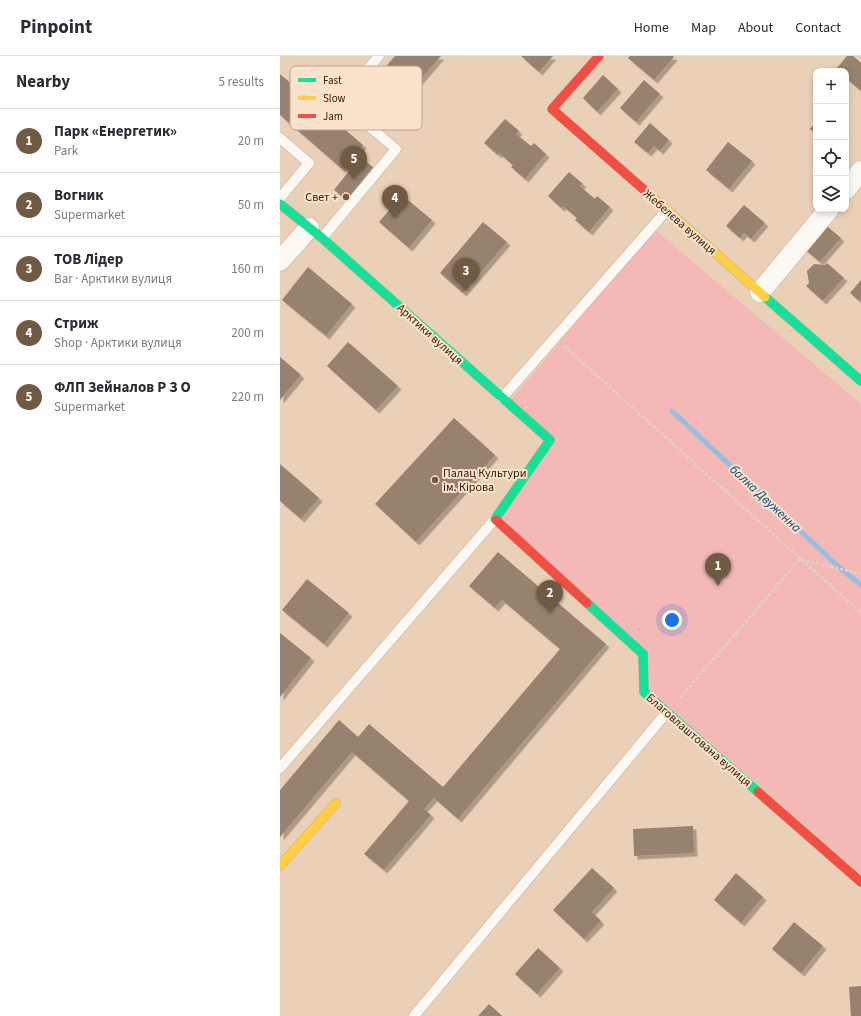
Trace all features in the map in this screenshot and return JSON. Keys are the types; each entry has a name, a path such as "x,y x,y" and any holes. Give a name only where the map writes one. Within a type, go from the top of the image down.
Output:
{"street":[{"name":"Жебелєва вулиця","path":"599,56 552,109 861,381"},
{"path":"849,185 861,171"},
{"name":"Арктики вулиця","path":"280,204 316,233 550,440 495,519"},
{"path":"760,292 827,212"},
{"path":"280,261 316,233"},
{"name":"Благовлаштована вулиця","path":"495,519 643,654 644,692 861,882"},
{"path":"280,866 336,803"}],"lane":[{"path":"371,66 379,56"},
{"path":"316,233 396,149 373,130"},
{"path":"280,138 309,163 280,198"},
{"path":"502,398 667,210"},
{"path":"280,768 495,519"},
{"path":"414,1016 668,712"}],"path":[{"path":"554,338 861,613"},
{"path":"800,559 861,574"},
{"path":"668,712 800,559"}],"shaded area":[{"path":"654,229 861,404 861,874 650,690 648,653 501,518 556,440 511,400"}],"building":[{"path":"395,56 441,56 422,78 422,66 386,66"},
{"path":"521,56 553,56 539,72"},
{"path":"630,56 674,57 654,80 628,58"},
{"path":"847,56 853,56 861,63 861,91 849,81 849,68 837,68"},
{"path":"280,74 290,83 290,124 280,115"},
{"path":"603,75 618,89 597,112 583,98"},
{"path":"644,80 660,94 636,122 620,108"},
{"path":"505,119 519,131 516,134 531,146 534,143 546,154 525,179 511,167 513,165 484,143"},
{"path":"650,123 669,140 660,151 654,146 648,153 634,142"},
{"path":"297,130 345,130 363,145 342,169"},
{"path":"728,142 752,161 729,189 706,170"},
{"path":"360,157 373,167 347,200 334,190"},
{"path":"569,172 583,184 580,186 595,199 597,196 610,207 589,232 575,220 577,218 563,206 561,208 548,196"},
{"path":"402,195 432,220 409,248 379,222"},
{"path":"744,205 765,223 751,239 744,233 740,238 726,226"},
{"path":"483,222 507,242 463,293 440,273"},
{"path":"823,223 841,238 820,262 802,247"},
{"path":"827,263 844,278 823,301 806,286 809,283 807,271 814,264 825,265"},
{"path":"308,267 352,304 326,336 282,300"},
{"path":"861,280 861,299 859,301 850,293"},
{"path":"348,342 398,386 376,410 327,366"},
{"path":"280,357 301,375 280,400"},
{"name":"Палац Культури ім. Кірова","path":"454,418 495,455 416,542 375,504"},
{"path":"280,464 319,498 301,519 280,501"},
{"path":"498,552 606,644 458,819 434,798 424,809 431,815 384,870 364,854 409,801 352,752 280,837 280,790 339,720 358,737 369,724 443,787 560,649 502,600 495,608 469,586"},
{"path":"307,579 349,613 324,644 282,610"},
{"path":"280,633 311,658 280,697"},
{"path":"693,826 694,853 634,856 633,829"},
{"path":"592,868 614,888 592,912 601,921 584,939 553,910"},
{"path":"736,873 763,897 741,923 714,900"},
{"path":"794,922 823,946 801,973 772,949"},
{"path":"538,948 560,968 537,994 515,974"},
{"path":"861,986 861,1016 851,1016 849,987"},
{"path":"489,1004 502,1016 478,1016"}],"waterway":[{"name":"балка Двуженна","path":"672,411 841,569 861,585"}],"traffic: fast":[{"path":"280,204 322,238 550,440 495,519 496,520"},
{"path":"765,297 861,381"},
{"path":"587,603 643,654 644,692 758,792"}],"traffic: slow":[{"path":"651,196 765,297"},
{"path":"280,866 336,803"}],"traffic: jam":[{"path":"599,56 552,109 651,196"},
{"path":"496,520 587,603"},
{"path":"758,792 861,882"}],"place":[{"name":"ФЛП Зейналов Р З О","path":"354,179"},
{"name":"Свет +","path":"346,197"},
{"name":"Стриж","path":"395,218"},
{"name":"ТОВ Лідер","path":"466,291"},
{"name":"Палац Культури ім. Кірова","path":"435,480"},
{"name":"Парк «Енергетик»","path":"718,586"},
{"name":"Вогник","path":"550,613"}]}
